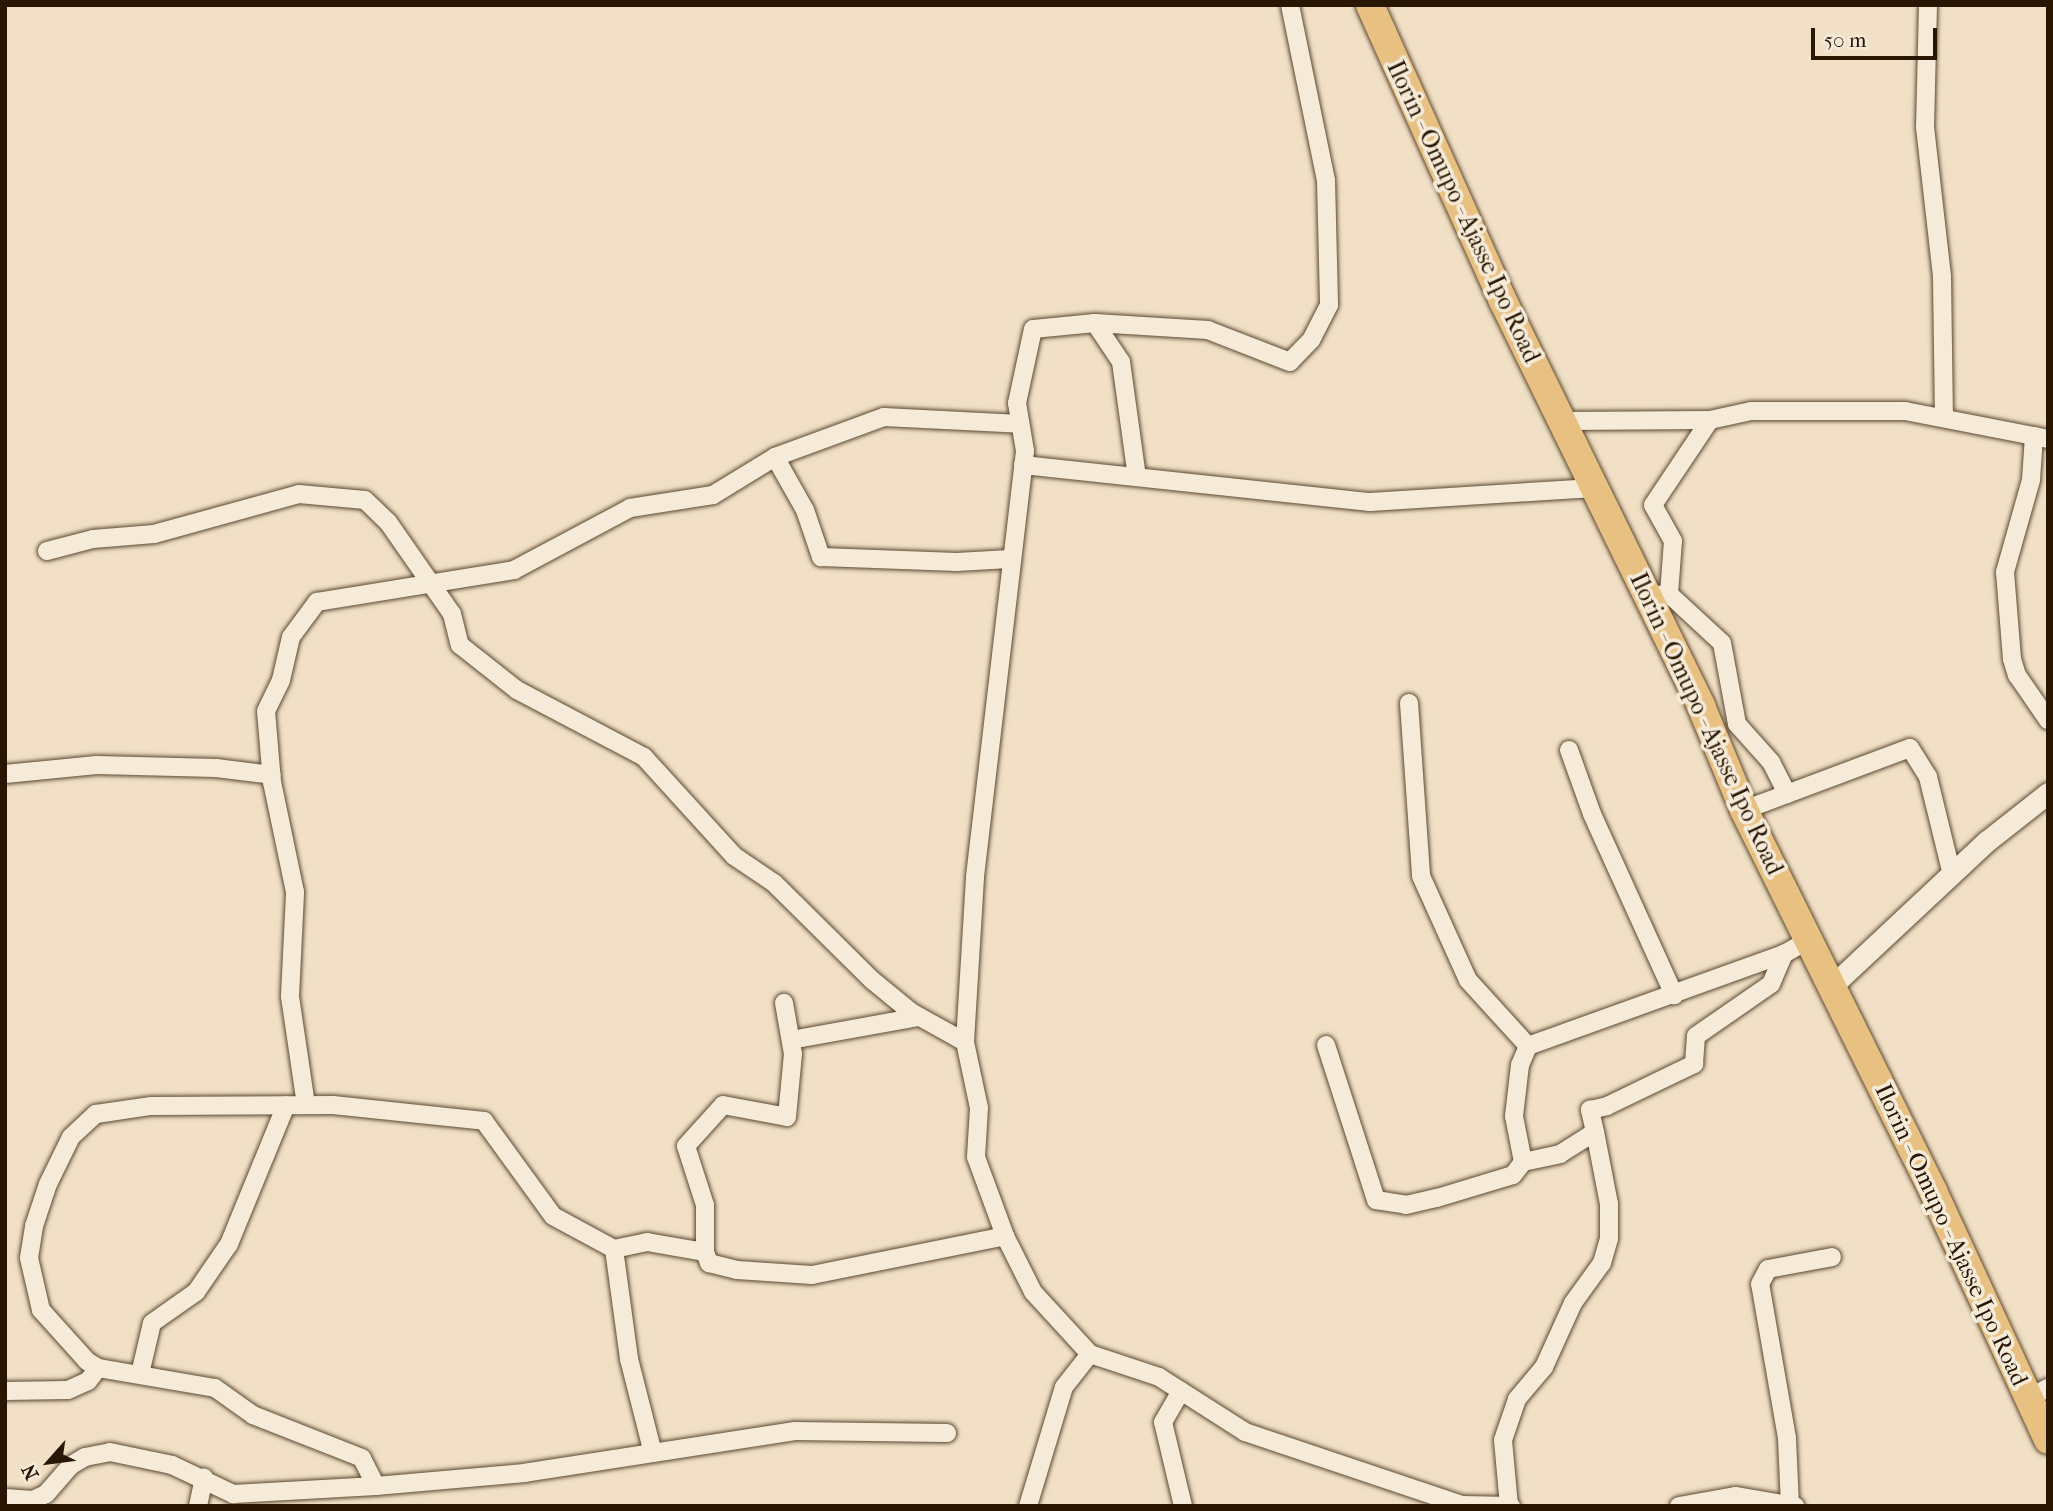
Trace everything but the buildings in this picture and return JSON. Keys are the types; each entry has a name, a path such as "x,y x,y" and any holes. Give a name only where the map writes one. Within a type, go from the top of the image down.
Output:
{"highway":[{"name":"Ilorin - Omupo - Ajasse Ipo Road","path":"1370,5 1457,204 1561,421 1594,488 1658,595 1796,947 1834,985 2038,1393 2048,1440"}],"street":[{"path":"1290,5 1326,180 1329,305 1311,340 1290,362 1208,330 1095,323 1032,329 1017,403 1023,465 1009,559 975,878 965,1042 979,1108 976,1157 1005,1236 1033,1292 1090,1354 1159,1377 1245,1432 1462,1506 1509,1506 1503,1440 1517,1399 1544,1367 1573,1303 1602,1263 1609,1238 1609,1204 1590,1110 1607,1107 1694,1063 1696,1036 1771,984 1796,947"},
{"path":"1928,5 1925,127 1942,277 1944,418"},
{"path":"1095,323 1121,362 1137,477"},
{"path":"1561,421 1710,420 1751,411 1905,411 2041,437 2005,572 2007,610 2017,675 2048,720"},
{"path":"306,1105 290,996 295,892 272,775 266,711 281,680 291,637 317,602 514,570 630,508 713,495 775,457 884,417 1020,424"},
{"path":"1710,420 1653,505 1673,541 1658,595 1722,643 1737,724 1771,762 1787,794"},
{"path":"775,457 805,510 821,557 957,562 1009,559"},
{"path":"1023,465 1370,502 1594,488"},
{"path":"47,551 93,539 154,534 299,494 365,500 388,522 452,614 460,645 517,690 644,757 734,856 774,883 851,962 919,1017 965,1042"},
{"path":"1409,703 1422,876 1468,980 1528,1046"},
{"path":"1744,810 1910,748 1928,777 1952,875"},
{"path":"1569,750 1592,814 1674,995"},
{"path":"5,774 97,765 216,768 272,775"},
{"path":"1834,985 1952,875 2048,793"},
{"path":"1523,1162 1514,1116 1520,1065 1528,1046 1674,995 1796,947"},
{"path":"784,1003 790,1040 787,1117 723,1105 686,1146 705,1205 705,1252 709,1264 737,1270 812,1275 1005,1236"},
{"path":"790,1040 919,1017"},
{"path":"1325,1045 1376,1200 1406,1205 1446,1196 1513,1175 1523,1162 1560,1154 1595,1132"},
{"path":"140,1374 152,1323 196,1292 229,1244 286,1105"},
{"path":"376,1486 362,1458 253,1415 215,1388 98,1368 74,1350 41,1310 29,1258 48,1184 71,1137 96,1114 118,1108 306,1105 484,1121 553,1216 614,1249 647,1242 705,1252"},
{"path":"614,1249 626,1345 653,1453"},
{"path":"1679,1506 1735,1496 1793,1505 1787,1437 1760,1284 1768,1269 1832,1256"},
{"path":"1028,1506 1064,1387 1090,1354"},
{"path":"5,1391 68,1390 88,1381 98,1368"},
{"path":"1181,1391 1163,1422 1182,1506"},
{"path":"5,1497 33,1500 46,1494 70,1466 98,1453 151,1459 204,1478 233,1494 376,1486 525,1473 795,1430 947,1433"},
{"path":"198,1506 204,1478"}]}
